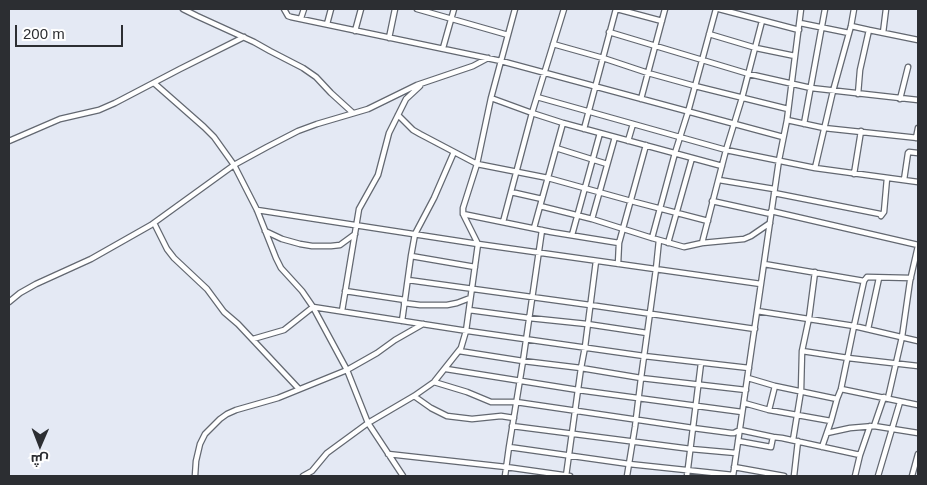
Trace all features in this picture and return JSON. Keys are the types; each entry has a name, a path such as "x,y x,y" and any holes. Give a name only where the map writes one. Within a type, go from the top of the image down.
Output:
{"street":[{"path":"183,9 244,37 303,68 316,77 354,113"},
{"path":"284,9 288,16 501,61 783,137"},
{"path":"301,18 304,9"},
{"path":"326,24 331,9"},
{"path":"355,31 361,9"},
{"path":"389,38 395,9"},
{"path":"417,9 508,34"},
{"path":"443,48 454,9"},
{"path":"303,476 312,471 327,453 368,423 434,382 459,351 466,331 478,244 463,214 464,204 477,164 491,98 515,9"},
{"path":"503,222 532,113 564,9"},
{"path":"584,129 616,9 662,21"},
{"path":"641,98 665,9"},
{"path":"652,238 717,9 799,30"},
{"path":"509,447 569,454 687,473 733,475 774,191 788,110 801,9"},
{"path":"804,124 825,9"},
{"path":"815,168 854,9"},
{"path":"883,33 886,9"},
{"path":"702,243 762,21"},
{"path":"800,24 849,33"},
{"path":"851,26 918,40"},
{"path":"858,94 860,70 869,30"},
{"path":"609,32 749,74 791,84 833,91 918,100"},
{"path":"709,34 756,48 795,56"},
{"path":"9,140 60,119 99,110 115,103 244,37"},
{"path":"553,44 648,73 788,110"},
{"path":"9,302 36,284 91,259 154,223 234,165 298,132 368,108 398,93 473,66 488,58"},
{"path":"900,99 908,68"},
{"path":"154,83 214,137 234,165 257,210 281,268 302,291 313,307 346,370 368,423 403,476"},
{"path":"342,311 359,209 378,175 388,133 406,99 423,83"},
{"path":"537,97 726,150 815,168 918,182"},
{"path":"491,98 563,123 722,166"},
{"path":"398,115 413,130 477,164 548,178 660,209 708,220"},
{"path":"786,120 824,128 917,138 918,128"},
{"path":"534,228 563,123"},
{"path":"628,140 632,124"},
{"path":"854,174 861,132"},
{"path":"572,235 600,133"},
{"path":"592,219 615,137"},
{"path":"618,264 619,243 646,145"},
{"path":"556,148 608,164"},
{"path":"402,321 416,234 454,152"},
{"path":"904,180 908,153 918,153"},
{"path":"668,243 692,158"},
{"path":"718,180 880,214 881,216 884,212 887,178"},
{"path":"511,192 542,199"},
{"path":"712,201 918,246 902,337 886,398 860,455 855,476"},
{"path":"540,206 592,219 684,247 702,243 744,239 770,222"},
{"path":"257,210 478,244 761,284"},
{"path":"463,214 619,243"},
{"path":"154,223 167,249 174,258 207,289 224,312 253,339 299,389"},
{"path":"505,476 542,230"},
{"path":"265,231 282,239 312,246 340,245 354,234"},
{"path":"627,476 659,240"},
{"path":"411,256 476,267"},
{"path":"388,454 567,476 596,261"},
{"path":"764,264 864,281"},
{"path":"794,476 797,415 801,391 802,351 815,272"},
{"path":"822,447 841,389 864,281 867,277 917,282"},
{"path":"868,329 879,278"},
{"path":"408,280 755,329"},
{"path":"345,291 427,306 458,303 470,298"},
{"path":"253,339 284,330 313,307 644,356 749,368"},
{"path":"469,310 647,333"},
{"path":"757,311 854,326 918,341"},
{"path":"195,476 200,444 205,434 227,414 269,401 346,370 377,354 395,340 423,324"},
{"path":"459,351 641,378 746,390"},
{"path":"802,351 918,366"},
{"path":"687,473 701,363"},
{"path":"446,368 578,390 742,412"},
{"path":"748,378 775,386 837,399"},
{"path":"434,382 491,402 516,402 734,433 740,430 860,455"},
{"path":"769,410 775,386"},
{"path":"841,389 918,405"},
{"path":"414,396 447,416 472,419 501,416 514,418"},
{"path":"878,476 900,402"},
{"path":"744,403 769,410 831,421"},
{"path":"512,426 736,453"},
{"path":"827,433 872,426 918,432"},
{"path":"738,441 771,448 773,437"},
{"path":"912,476 918,454"},
{"path":"734,467 775,476 784,476"}]}
